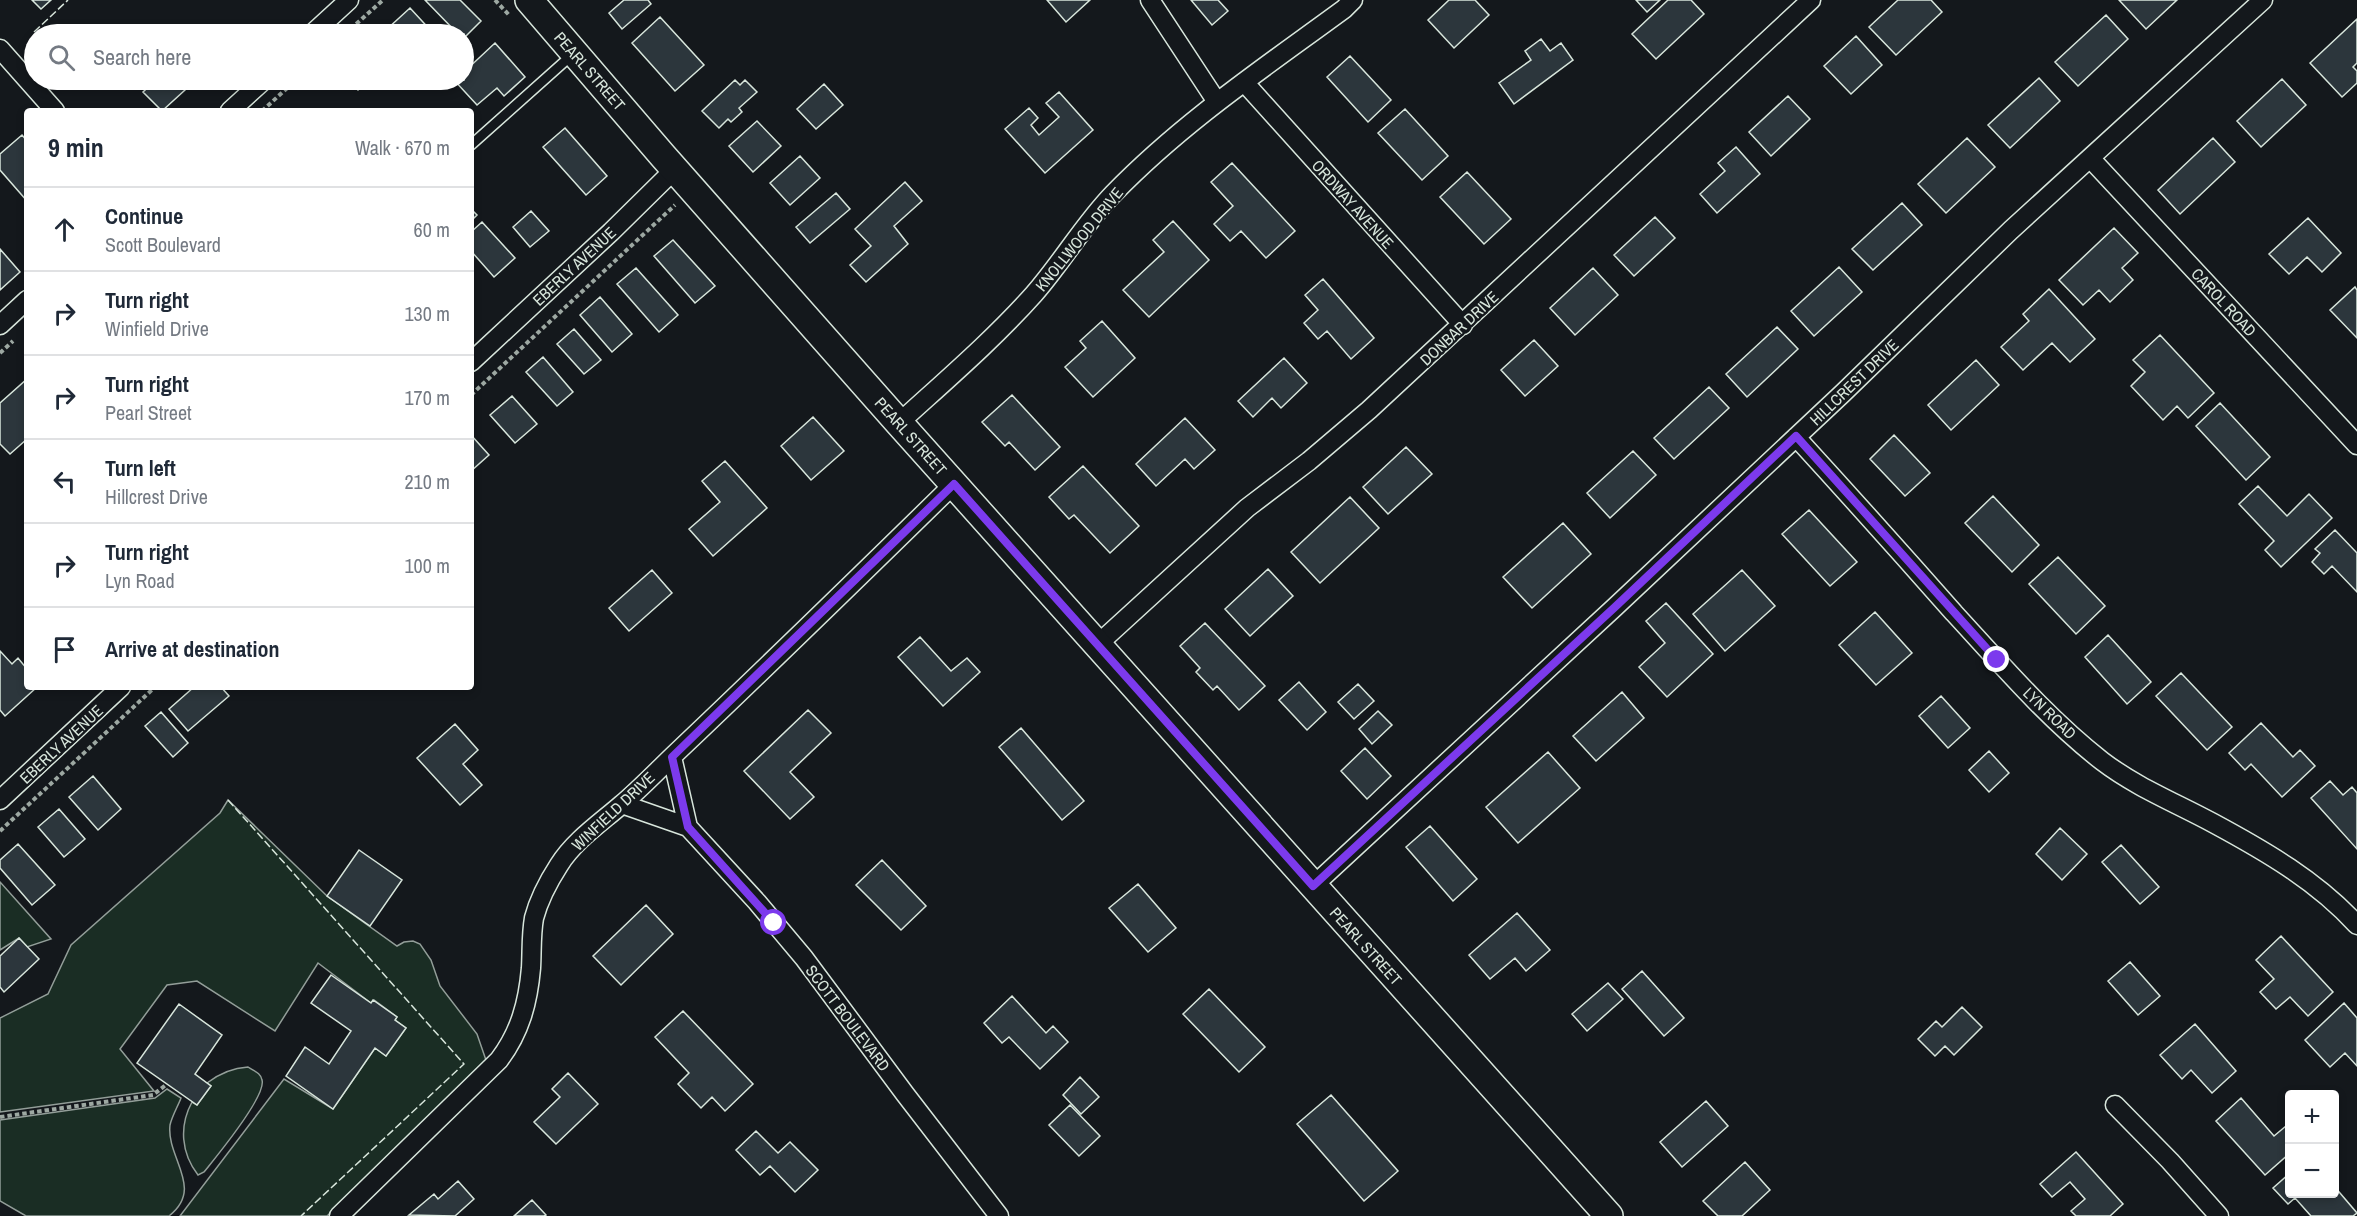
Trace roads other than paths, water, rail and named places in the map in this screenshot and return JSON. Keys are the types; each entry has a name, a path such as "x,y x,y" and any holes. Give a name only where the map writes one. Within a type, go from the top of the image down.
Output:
{"street":[{"path":"323,24 349,0"},
{"name":"PEARL STREET","path":"529,0 663,156 694,188 899,423 1609,1216"},
{"path":"1150,0 1216,102"},
{"name":"KNOLLWOOD DRIVE","path":"899,423 1004,326 1035,292 1112,195 1168,142 1216,102 1353,0"},
{"name":"DONBAR DRIVE","path":"1097,645 1246,508 1309,461 1369,410 1811,0"},
{"name":"HILLCREST DRIVE","path":"1313,886 1607,615 2011,230 2263,0"},
{"path":"0,49 24,76"},
{"name":"ORDWAY AVENUE","path":"1244,82 1463,324"},
{"path":"36,90 52,108"},
{"path":"233,108 253,90"},
{"name":"CAROL ROAD","path":"2090,158 2357,445"},
{"name":"EBERLY AVENUE","path":"474,359 676,168"},
{"path":"0,325 24,303"},
{"name":"LYN ROAD","path":"1796,436 1997,660 2050,715 2102,761 2139,786 2214,824 2295,871 2322,891 2357,925"},
{"name":"WINFIELD DRIVE","path":"339,1216 490,1069 508,1048 516,1035 526,1005 534,919 544,889 560,862 581,838 622,804 672,757 954,484"},
{"name":"EBERLY AVENUE","path":"0,800 118,690"},
{"name":"SCOTT BOULEVARD","path":"672,757 688,827"},
{"name":"SCOTT BOULEVARD","path":"622,804 688,827 757,902 804,958 999,1216"},
{"path":"2115,1105 2170,1161 2219,1216"}],"lane":[{"path":"474,142 575,53"}]}
